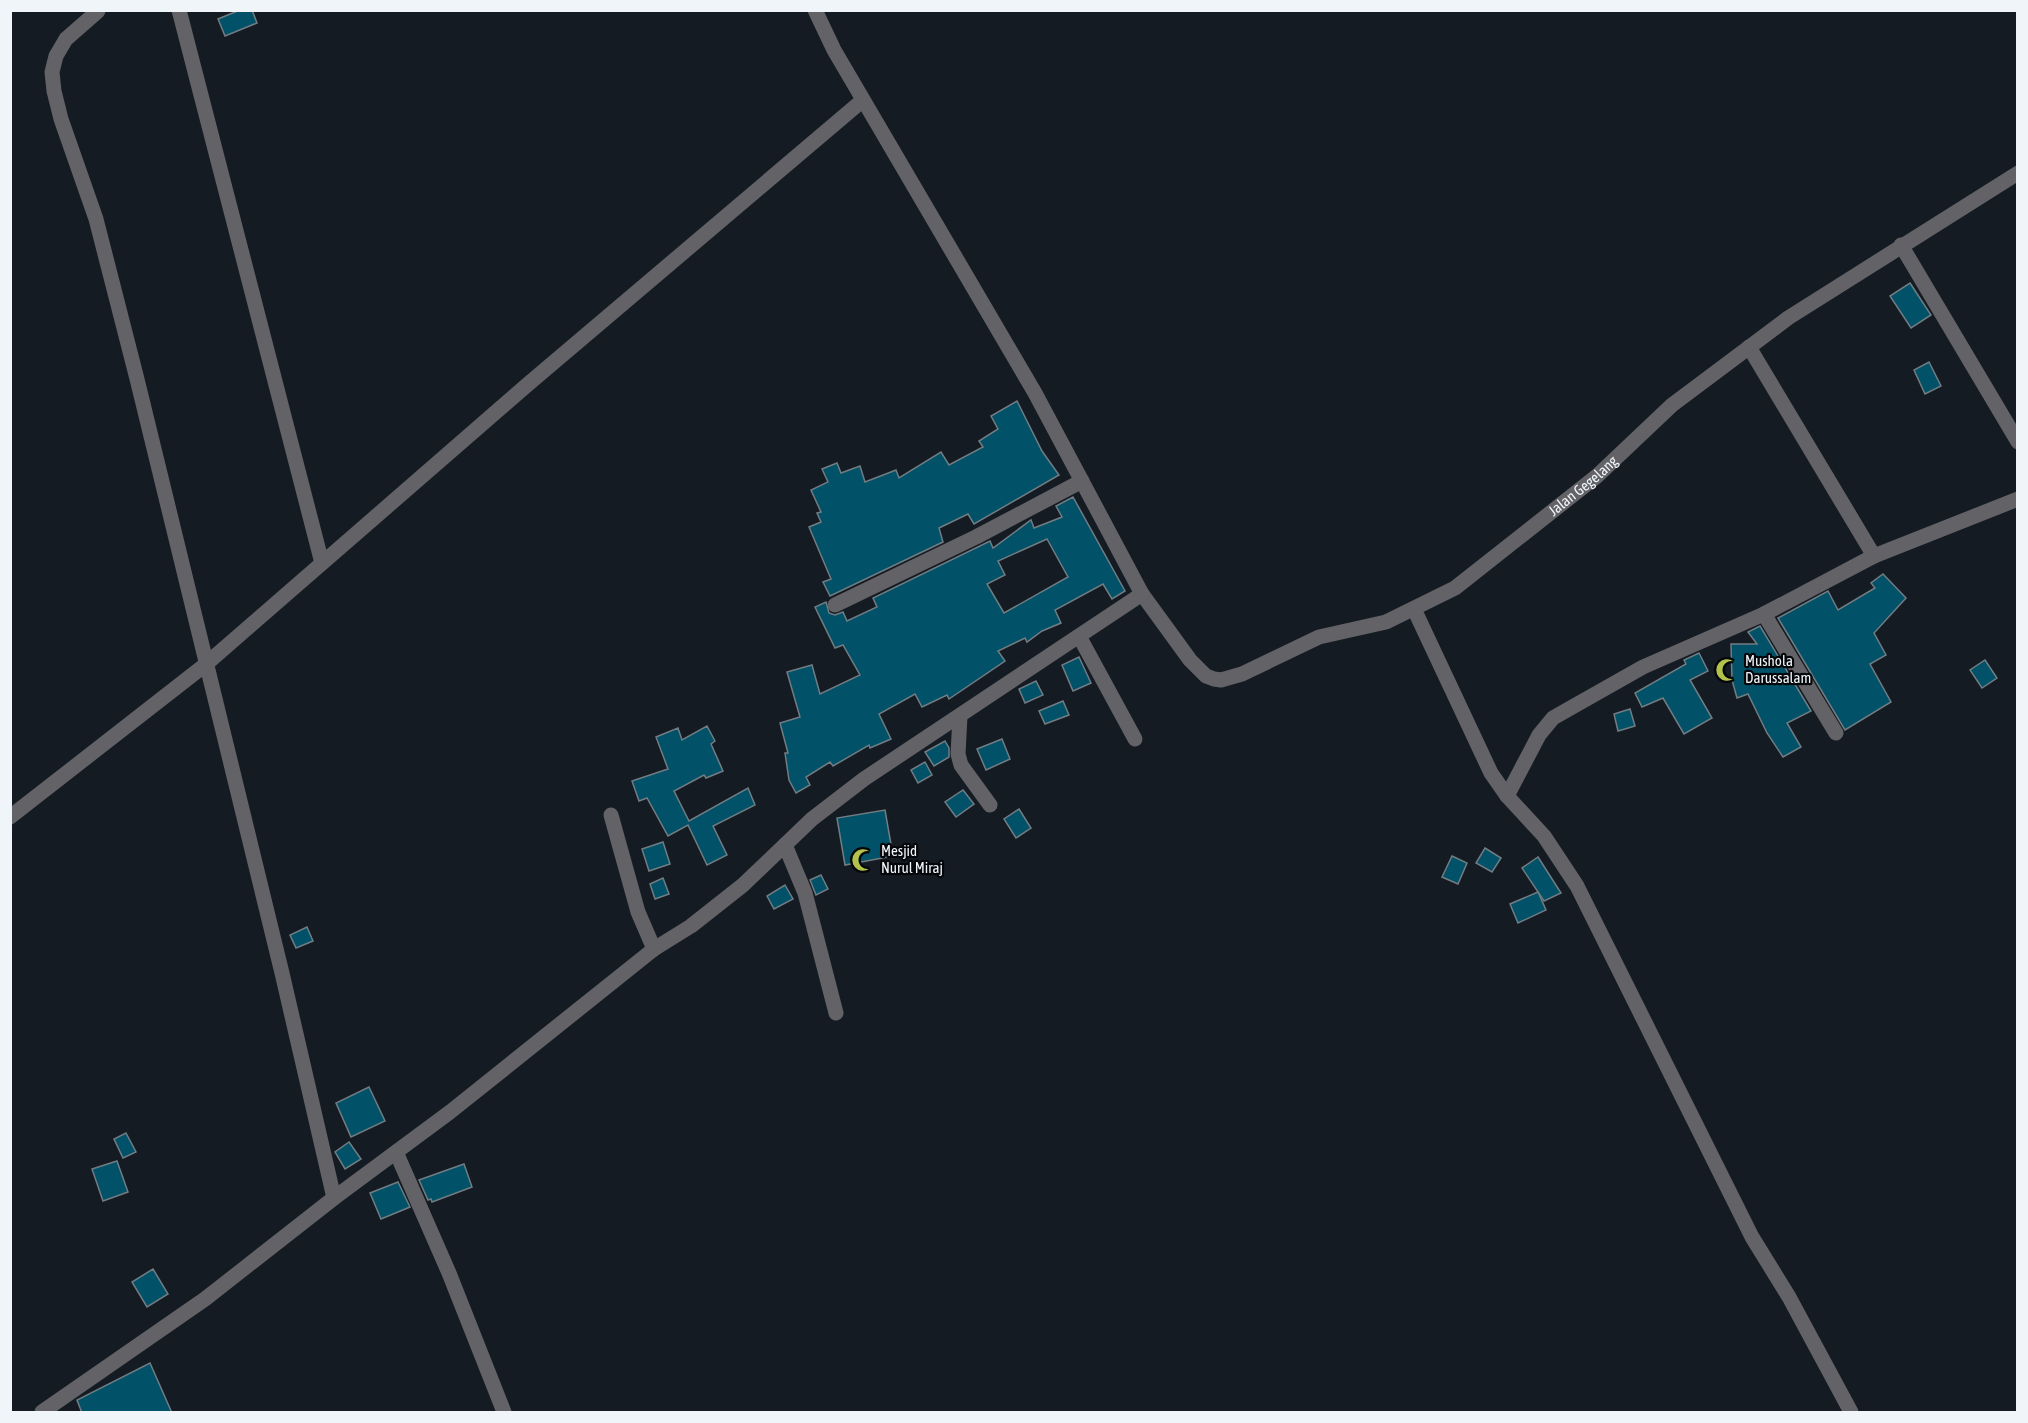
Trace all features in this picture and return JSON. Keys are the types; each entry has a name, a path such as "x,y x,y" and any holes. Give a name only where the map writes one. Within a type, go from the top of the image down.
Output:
{"street":[{"path":"180,10 322,563"},
{"name":"Jalan Gegelang","path":"815,10 863,100 1035,393 1142,594 1197,669 1206,676 1221,680 1242,674 1306,642 1386,622 1466,580 1597,476 1672,405 1749,347 1808,304 2018,173"},
{"path":"98,11 66,39 56,56 52,72 54,91 61,119 96,219 282,973 334,1198"},
{"path":"10,817 205,665 863,100"},
{"path":"1901,245 2018,442"},
{"path":"1749,347 1874,556"},
{"path":"835,604 976,537 1082,481"},
{"path":"1507,796 1539,735 1553,718 1644,667 1764,614 1874,556 2018,499"},
{"path":"49,1410 205,1299 654,949 691,926 743,885 785,844 864,779 1142,594"},
{"path":"1414,609 1491,773 1507,796 1544,836 1577,886 1752,1237 1789,1297 1851,1413"},
{"path":"1764,614 1836,733"},
{"path":"1079,636 1135,740"},
{"path":"960,716 958,754 962,765 990,805"},
{"path":"611,815 635,904 654,949"},
{"path":"785,844 805,893 836,1013"},
{"path":"396,1152 449,1273 504,1413"}],"building":[{"path":"240,10 252,10 257,23 225,36 218,19"},
{"path":"1910,283 1931,315 1911,328 1890,296"},
{"path":"1929,362 1941,386 1925,394 1914,370"},
{"path":"1017,401 1042,451 1059,475 974,524 968,514 939,528 943,542 830,596 823,582 831,579 809,527 821,522 817,513 821,512 811,490 828,482 822,469 837,463 841,473 860,466 865,482 896,470 899,478 941,452 949,465 983,447 979,441 998,429 991,416"},
{"path":"1073,497 1125,591 1112,599 1103,584 1055,610 1061,623 1042,631 1027,642 1025,638 998,651 1005,661 949,699 947,695 922,707 915,694 879,714 891,739 870,748 869,745 833,766 830,762 806,777 810,785 796,793 789,780 785,753 788,753 780,723 800,717 787,672 812,665 820,694 860,675 843,645 835,648 815,607 826,602 829,613 835,615 843,612 847,621 877,607 873,598 990,541 993,548 1031,520 1034,528 1062,517 1056,506","holes":["1047,539 1068,577 1004,613 987,584 1005,575 998,561"]},
{"path":"1883,574 1906,598 1874,633 1886,655 1870,664 1891,702 1845,730 1778,618 1828,591 1838,610 1875,588 1871,583"},
{"path":"1760,626 1811,711 1787,723 1801,747 1783,757 1767,733 1748,694 1737,698 1732,680 1731,644 1757,644 1748,632"},
{"path":"1699,653 1708,671 1690,680 1712,718 1684,734 1663,698 1642,707 1635,693 1686,664 1684,660"},
{"path":"1079,657 1091,683 1073,691 1062,665"},
{"path":"1985,660 1997,678 1982,688 1970,670"},
{"path":"1036,681 1043,695 1025,703 1019,689"},
{"path":"1063,701 1069,715 1045,724 1039,711"},
{"path":"1630,709 1635,726 1618,731 1614,714"},
{"path":"707,726 715,741 711,744 723,771 706,778 704,775 674,791 689,821 748,788 755,805 713,826 727,855 707,865 688,825 668,836 647,798 639,801 632,781 668,769 656,737 678,728 682,740"},
{"path":"1002,739 1010,759 986,770 977,749"},
{"path":"945,741 949,748 949,757 934,766 925,752"},
{"path":"925,762 932,775 918,783 911,770"},
{"path":"963,790 974,804 956,817 945,802"},
{"path":"1019,809 1031,828 1016,838 1004,819"},
{"path":"885,810 893,856 845,865 837,818"},
{"path":"663,842 670,864 649,871 642,849"},
{"path":"1485,848 1501,858 1492,872 1476,863"},
{"path":"1452,856 1467,863 1458,884 1442,877"},
{"path":"1538,857 1561,893 1544,901 1522,868"},
{"path":"821,875 828,889 816,895 810,880"},
{"path":"663,878 669,894 655,899 650,884"},
{"path":"785,885 793,899 774,909 767,896"},
{"path":"1538,892 1546,910 1518,923 1510,904"},
{"path":"307,927 313,941 296,948 290,935"},
{"path":"369,1087 385,1121 351,1137 336,1103"},
{"path":"126,1133 136,1152 123,1158 114,1139"},
{"path":"349,1142 361,1159 345,1169 335,1152"},
{"path":"117,1161 128,1192 103,1201 92,1169"},
{"path":"464,1164 472,1187 432,1202 431,1199 428,1200 419,1180"},
{"path":"398,1182 410,1207 381,1219 370,1193"},
{"path":"153,1269 168,1294 147,1307 132,1282"},
{"path":"150,1363 172,1413 82,1413 77,1400"}],"place":[{"name":"Mushola Darussalam","path":"1727,670"},
{"name":"Mesjid Nurul Miraj","path":"863,860"}]}
